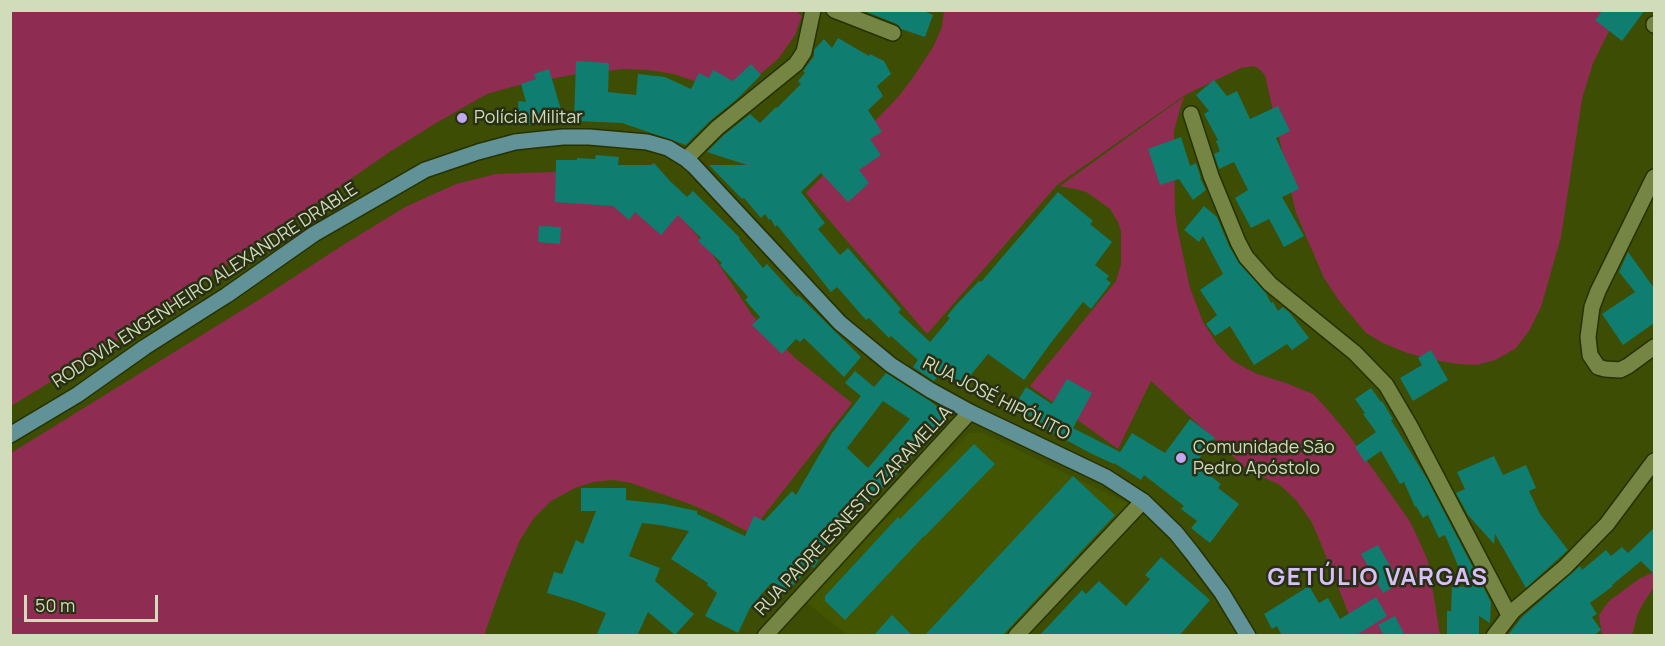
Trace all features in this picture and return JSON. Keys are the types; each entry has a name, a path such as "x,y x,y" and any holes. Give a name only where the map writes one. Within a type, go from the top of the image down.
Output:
{"main road":[{"name":"RODOVIA ENGENHEIRO ALEXANDRE DRABLE","path":"10,435 77,395 314,234 425,170 515,142 563,137 633,140"},
{"name":"RUA JOSÉ HIPÓLITO","path":"633,140 657,144 686,159 840,323 891,365 970,412 1079,462 1143,501 1170,527 1192,553 1222,593 1248,636"}],"street":[{"path":"834,10 893,33"},
{"path":"686,159 717,128 790,70 801,57 807,42 812,13"},
{"path":"1191,114 1211,176 1246,256 1270,284 1355,353 1386,385 1410,426 1509,615"},
{"path":"1654,177 1598,291 1589,324 1588,348 1598,367 1620,370 1654,347"},
{"name":"RUA PADRE ESNESTO ZARAMELLA","path":"765,636 970,412"},
{"path":"1494,636 1509,615 1527,597 1565,567 1593,540 1654,461"},
{"path":"1016,636 1143,501"}],"shaded area":[{"path":"795,10 802,16 795,35 778,59 750,83 700,83 674,74 623,69 571,75 487,94 388,153 122,338 11,406 11,11"},
{"path":"944,11 1619,11 1593,63 1582,99 1561,237 1541,307 1529,331 1515,349 1495,360 1477,365 1429,359 1383,343 1366,333 1340,302 1324,278 1296,213 1265,75 1254,66 1241,68 1185,95 1057,185 927,334 806,193 899,96 912,79 933,47 942,27"},
{"path":"1185,96 1174,131 1175,212 1190,288 1203,322 1217,344 1232,360 1257,374 1313,394 1348,434 1409,520 1417,536 1428,561 1440,635 1357,635 1317,534 1296,500 1280,485 1250,471 1240,463 1151,381 1118,449 1030,386 1116,281 1121,264 1121,232 1110,209 1088,193 1060,186"},
{"path":"583,171 678,213 711,252 752,315 795,358 852,403 750,533 690,504 631,483 613,480 593,482 575,488 551,501 534,518 520,540 484,635 11,636 11,453 407,206 456,184 496,174"},
{"path":"969,433 983,433 1131,505 1012,635 847,635 806,602"},
{"path":"1654,572 1654,587 1638,613 1632,635 1602,635 1599,615 1609,601 1639,579"}],"building":[{"path":"862,10 921,10 933,15 925,37 901,29 897,24"},
{"path":"1603,10 1645,10 1622,41 1595,20"},
{"path":"838,38 869,56 870,54 884,61 891,74 877,86 883,96 868,110 882,132 870,139 881,155 859,170 869,183 848,202 821,173 801,192 825,223 818,229 840,255 848,248 901,309 898,312 930,342 950,318 947,316 957,304 979,281 981,282 1058,192 1093,221 1090,224 1112,242 1095,265 1109,276 1106,279 1111,283 1091,309 1083,302 1024,380 988,354 960,388 941,373 934,381 913,367 918,360 891,336 889,338 869,318 866,320 837,287 831,292 777,225 775,227 765,214 761,218 744,198 742,199 709,165 747,165 707,152 750,114 760,123 801,84 798,81 805,73 803,71 814,56 814,50 824,39 832,48"},
{"path":"576,61 609,63 608,92 636,95 638,74 665,77 691,89 699,73 709,78 713,70 733,81 751,64 761,75 686,145 622,123 574,121"},
{"path":"549,69 564,120 561,120 561,124 519,125 518,101 526,102 521,84 536,79 534,74"},
{"path":"1214,80 1227,96 1237,91 1250,119 1278,106 1290,131 1276,138 1299,189 1282,197 1304,236 1284,247 1269,219 1251,228 1235,198 1248,190 1234,162 1219,169 1214,154 1220,151 1216,141 1218,140 1204,114 1209,111 1196,95"},
{"path":"1181,137 1190,166 1196,163 1206,190 1193,200 1179,179 1160,185 1148,149"},
{"path":"596,155 619,157 618,165 651,165 654,163 687,197 693,191 740,238 763,268 767,264 797,297 798,295 861,357 844,377 804,338 800,342 796,339 782,354 752,325 760,317 745,300 748,297 720,265 722,263 698,241 701,238 678,215 661,235 635,212 629,220 613,206 555,202 556,160 595,159"},
{"path":"1204,206 1217,217 1239,263 1266,293 1278,311 1283,307 1290,313 1309,338 1292,350 1287,344 1254,365 1230,326 1215,336 1206,324 1217,315 1200,290 1223,274 1203,236 1199,242 1184,230"},
{"path":"539,226 561,227 560,244 538,242"},
{"path":"1628,252 1654,288 1654,323 1623,345 1602,314 1635,292 1619,272"},
{"path":"1431,350 1448,380 1413,401 1400,378 1422,365 1418,358"},
{"path":"855,371 874,387 886,373 947,414 916,455 914,454 890,482 876,495 875,493 839,533 835,530 814,568 811,566 784,595 771,583 750,608 738,633 705,616 717,593 707,585 708,583 671,559 689,531 642,523 629,556 660,568 655,581 694,614 675,635 648,612 637,636 596,636 606,613 547,593 554,572 562,574 576,540 583,544 596,511 581,511 581,488 626,488 626,500 664,504 697,511 697,514 745,536 754,516 764,521 792,491 796,495 832,433 861,396 845,383","holes":["883,401 910,419 868,468 847,448"]},
{"path":"1067,379 1092,393 1073,428 1120,452 1119,454 1132,433 1165,453 1190,419 1215,438 1195,464 1221,484 1218,488 1239,504 1210,543 1191,528 1197,521 1181,509 1184,506 1144,475 1141,480 1114,463 1042,427 1043,424 1014,407 1026,387 1052,404"},
{"path":"1371,388 1382,401 1427,479 1491,602 1490,623 1479,616 1479,636 1447,636 1447,611 1451,611 1452,586 1467,587 1445,535 1439,538 1428,515 1423,518 1415,507 1404,482 1400,484 1381,451 1365,462 1355,447 1376,432 1355,399"},
{"path":"974,444 995,464 845,620 825,601 825,596 898,517 900,519"},
{"path":"1494,456 1503,475 1526,465 1536,488 1529,491 1540,514 1568,550 1526,588 1495,534 1494,544 1468,515 1456,493 1465,489 1457,472"},
{"path":"1073,476 1115,515 1002,636 924,636"},
{"path":"1654,528 1654,574 1641,561 1590,603 1597,614 1592,617 1601,630 1593,636 1507,636 1522,617 1580,566 1582,570 1606,550 1611,556 1622,547 1628,553"},
{"path":"1378,545 1400,583 1383,593 1361,554"},
{"path":"1161,557 1210,600 1179,636 1039,636 1082,590 1086,594 1099,581 1126,606 1150,579 1145,575"},
{"path":"1309,586 1319,603 1328,598 1340,619 1376,597 1387,616 1355,636 1282,636 1277,626 1272,629 1264,614"},
{"path":"892,615 913,636 873,636"},
{"path":"1395,616 1405,636 1384,636 1378,625"}],"place":[{"name":"Polícia Militar","path":"462,118"},
{"name":"Comunidade São Pedro Apóstolo","path":"1181,458"}],"district":[{"name":"GETÚLIO VARGAS","path":"1378,578"}]}
